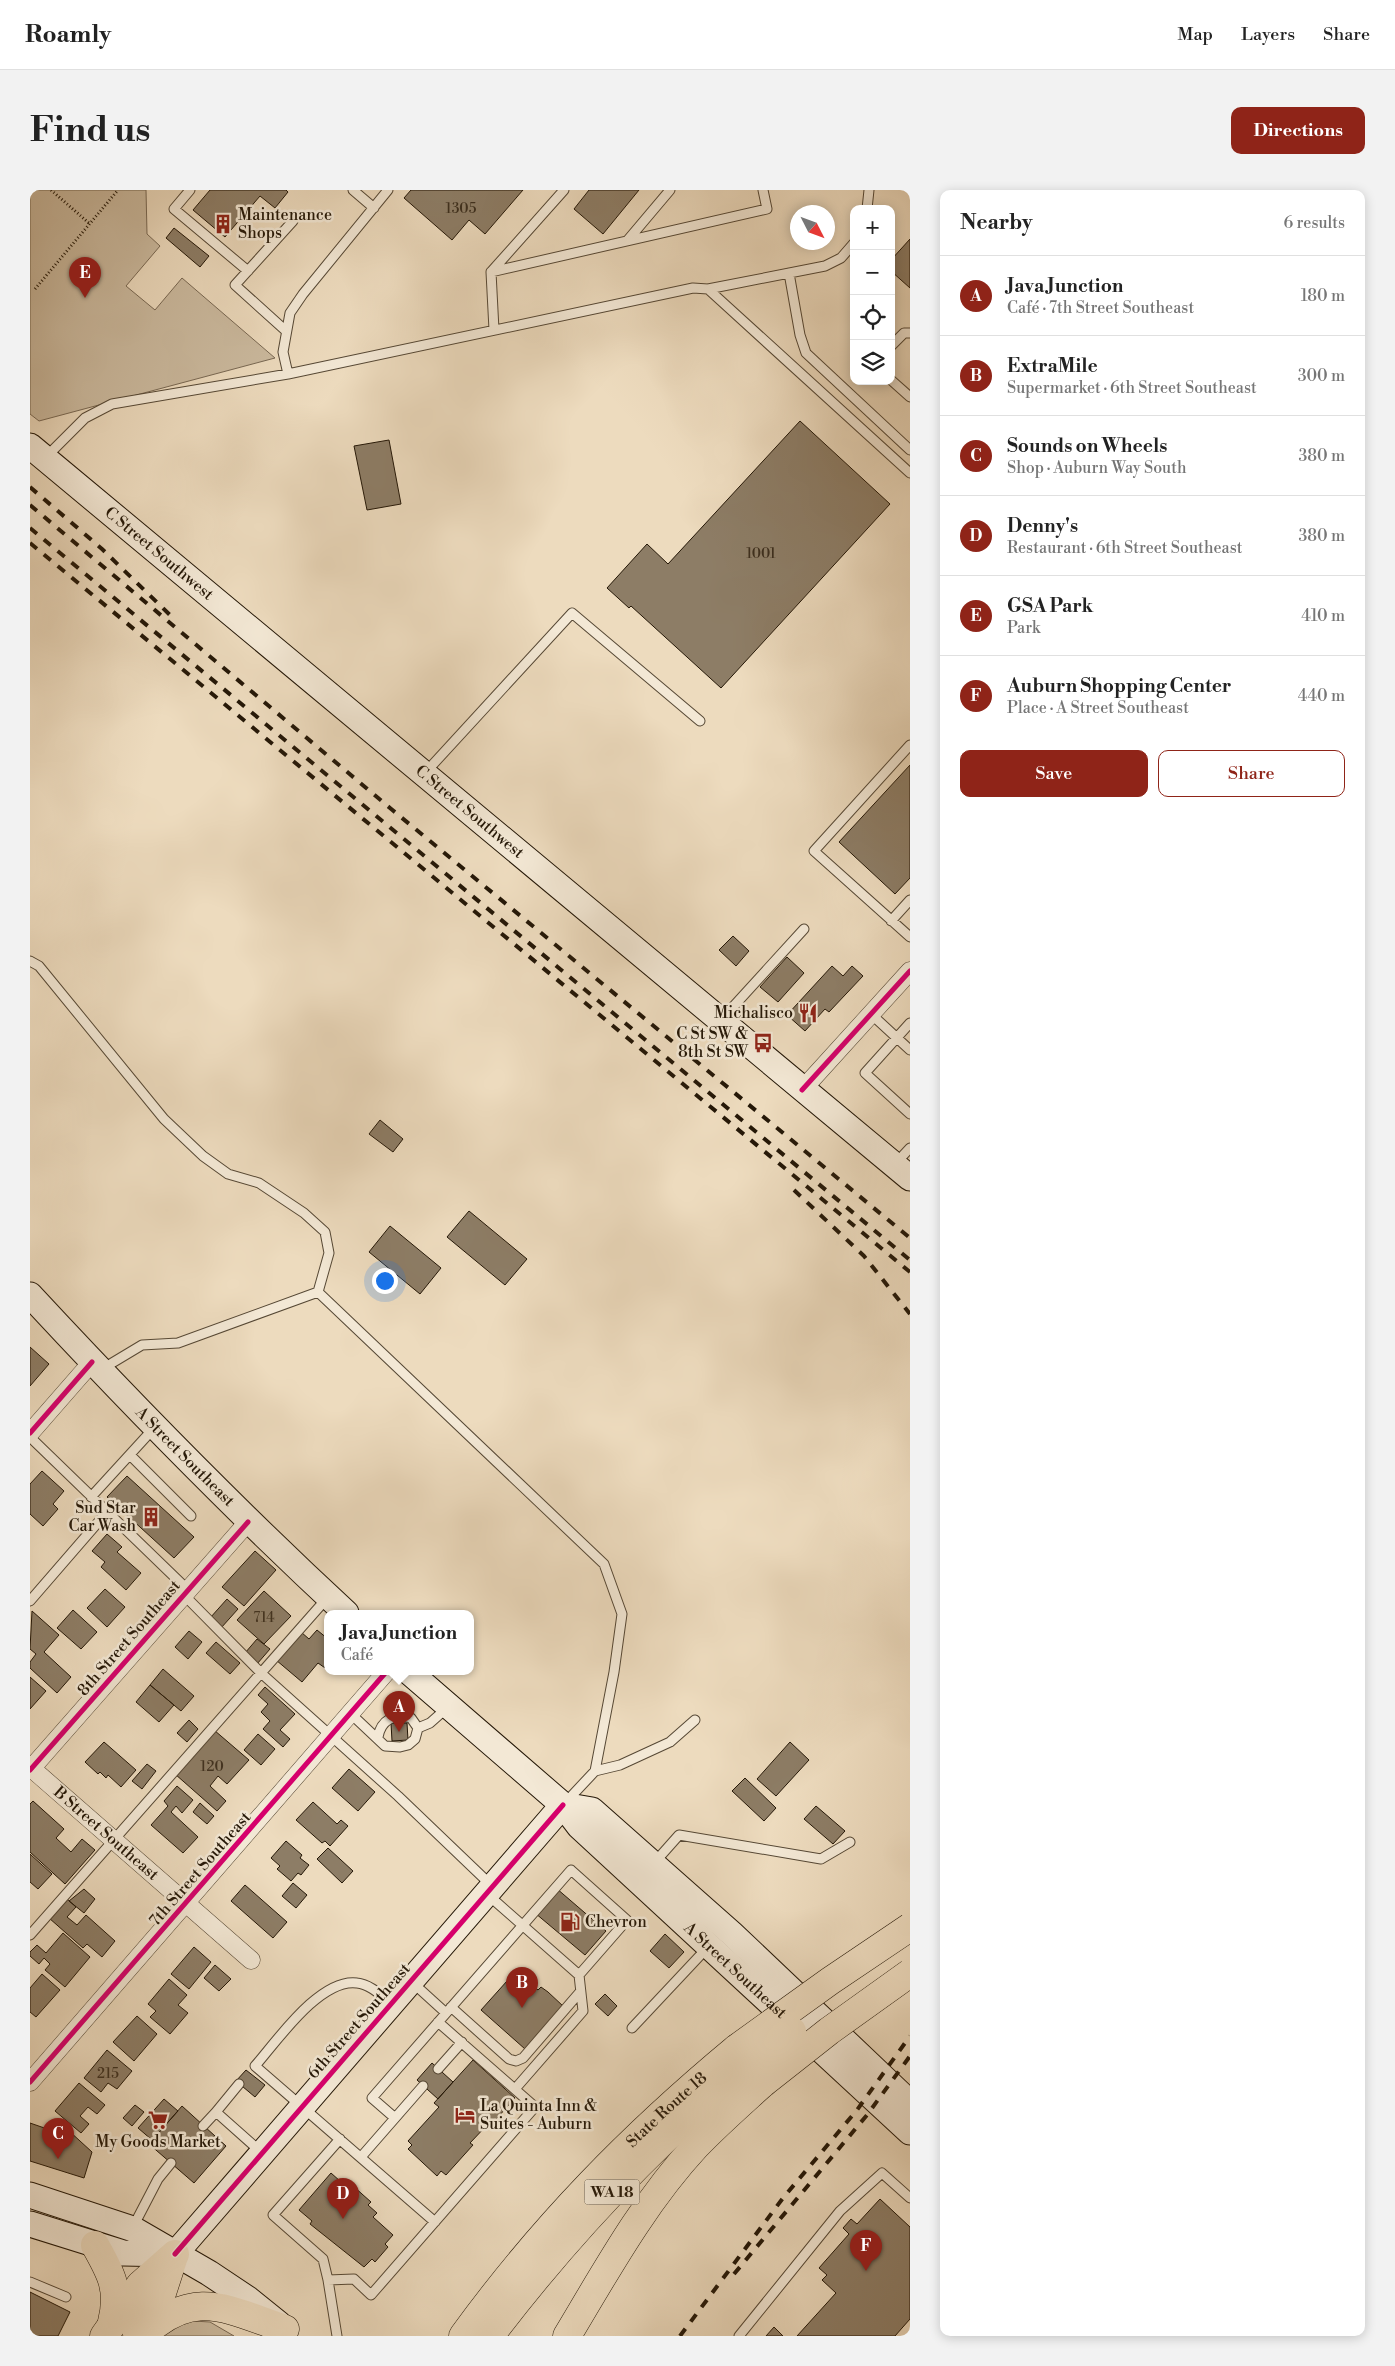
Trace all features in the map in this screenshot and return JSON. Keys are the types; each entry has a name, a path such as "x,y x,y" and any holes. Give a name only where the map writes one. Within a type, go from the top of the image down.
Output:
{"highway":[{"name":"State Route 18","path":"463,2336 530,2250 579,2194 644,2128 750,2065 830,1981 910,1927"},
{"name":"State Route 18","path":"490,2336 568,2241 639,2164 692,2113 818,2012 910,1950"},
{"path":"567,2336 634,2228 695,2147 750,2065 829,2031 910,1973"},
{"path":"95,2245 114,2281 116,2293 116,2331"},
{"path":"444,2336 492,2276 530,2250"},
{"path":"116,2331 140,2285 175,2254"},
{"path":"142,2336 157,2322 172,2312 191,2307 207,2306 227,2310 290,2332"}],"main road":[{"name":"C Street Southwest","path":"38,452 802,1090 905,1164"},
{"name":"A Street Southeast","path":"30,1296 248,1522 343,1610"},
{"name":"A Street Southeast","path":"413,1675 563,1805 579,1826 710,1945 910,2132"},
{"name":"A Street Southeast","path":"563,1805 592,1810 771,1971 910,2103"},
{"name":"6th Street Southeast","path":"175,2254 563,1805"},
{"path":"30,2194 132,2229 248,2299 290,2332"},
{"path":"30,2224 123,2253 175,2254"}],"street":[{"path":"802,1090 910,971"},
{"path":"30,1433 96,1366"},
{"name":"8th Street Southeast","path":"30,1769 248,1522"},
{"name":"7th Street Southeast","path":"30,2082 187,1904 383,1675"},
{"name":"B Street Southeast","path":"30,1769 251,1960"}],"lane":[{"path":"190,190 174,209 248,271"},
{"path":"353,190 374,208"},
{"path":"288,374 283,352 290,313 303,294 388,190"},
{"path":"494,330 490,272 564,190"},
{"path":"627,241 670,190"},
{"path":"490,272 767,209 763,190"},
{"path":"867,205 869,190"},
{"path":"286,331 235,286 293,221"},
{"path":"38,452 85,418 112,404 288,374 693,288 708,289 825,266 841,258 850,248"},
{"path":"789,273 800,335 806,353 910,450"},
{"path":"708,289 910,473"},
{"path":"895,342 904,333 910,333"},
{"path":"895,384 910,397"},
{"path":"423,775 572,613 700,721"},
{"path":"910,745 814,851 910,937"},
{"path":"891,921 910,900"},
{"path":"720,1022 804,928"},
{"path":"30,962 39,966 164,1119 203,1156 228,1174 259,1184 304,1213 325,1232 329,1253 318,1292"},
{"path":"871,1014 910,1050"},
{"path":"910,1023 865,1073 910,1114"},
{"path":"96,1366 142,1344 178,1343 318,1292"},
{"path":"318,1292 604,1564 622,1614 614,1672 595,1771 563,1805"},
{"path":"92,1497 155,1427"},
{"path":"30,1437 186,1592 261,1672 398,1796 522,1926 579,1975"},
{"path":"130,1454 191,1516"},
{"path":"30,1601 107,1512"},
{"path":"30,1935 328,1596"},
{"path":"418,1728 430,1723 449,1706"},
{"path":"350,1713 378,1737 385,1746 400,1747 412,1742 418,1728 411,1718 399,1716 386,1720 380,1728 378,1737"},
{"path":"595,1771 620,1765 670,1742 695,1720"},
{"path":"653,1864 679,1835 821,1859 850,1842"},
{"path":"395,2118 372,2098 571,1870 627,1920 579,1975 583,2011 515,2089"},
{"path":"632,2028 710,1945"},
{"path":"411,1981 509,2059 516,2061 523,2058 580,1992"},
{"path":"392,2003 376,1991 357,1983 333,1986 314,2001 252,2069 302,2106 435,2222"},
{"path":"328,2280 354,2280 371,2295 535,2107 438,2022"},
{"path":"438,2069 462,2042"},
{"path":"203,2126 240,2084"},
{"path":"361,2157 423,2086"},
{"path":"216,2112 262,2153"},
{"path":"338,2336 323,2259 273,2215 340,2139"},
{"path":"132,2229 158,2179 171,2163"},
{"path":"739,2336 840,2211 882,2173 910,2198"},
{"path":"30,2282 66,2297"}],"path":[{"path":"51,190 90,224"},
{"path":"35,289 118,190"}],"shaded area":[{"path":"30,190 146,190 147,234 160,246 126,286 155,310 182,278 275,358 39,421 30,414"},
{"path":"193,2321 210,2322 234,2336 155,2336 165,2327"}],"building":[{"name":"Maintenance Shops","path":"210,190 286,190 288,192 275,208 260,196 225,237 193,210"},
{"path":"411,190 523,190 485,234 469,220 452,240 404,198"},
{"path":"589,190 639,190 603,234 574,209"},
{"path":"174,228 209,256 200,267 166,238"},
{"path":"910,239 910,288 895,275 895,256"},
{"path":"800,421 890,504 721,688 631,606 629,608 607,588 647,544 668,564"},
{"path":"389,440 401,504 367,510 354,446"},
{"path":"910,765 910,878 895,894 839,842"},
{"path":"733,936 749,951 736,966 719,950"},
{"path":"787,957 804,973 778,1002 760,987"},
{"path":"832,966 843,976 852,966 863,976 829,1012 825,1009 805,1031 787,1015"},
{"path":"380,1120 403,1139 393,1152 369,1134"},
{"path":"469,1211 527,1259 505,1285 447,1237"},
{"path":"390,1226 441,1268 420,1294 369,1252"},
{"path":"30,1347 49,1364 30,1386"},
{"path":"42,1471 64,1491 53,1504 58,1509 43,1526 30,1514 30,1484"},
{"name":"Sud Star Car Wash","path":"127,1476 194,1537 174,1558 107,1497"},
{"path":"107,1534 122,1547 117,1552 141,1573 126,1590 101,1567 105,1562 92,1551"},
{"path":"255,1551 276,1570 244,1606 222,1587"},
{"path":"105,1589 125,1607 107,1627 87,1608"},
{"path":"264,1591 291,1616 264,1644 237,1620"},
{"path":"227,1599 238,1609 221,1628 210,1618"},
{"path":"73,1610 97,1632 81,1649 57,1628"},
{"path":"32,1611 59,1635 44,1652 71,1677 57,1693 30,1668 30,1662 36,1654 30,1649"},
{"path":"317,1630 324,1636 324,1667 318,1663 302,1682 276,1660 301,1632 309,1639"},
{"path":"189,1631 202,1642 188,1659 175,1647"},
{"path":"257,1639 270,1649 257,1664 245,1653"},
{"path":"216,1642 240,1663 230,1674 206,1653"},
{"path":"163,1669 194,1696 181,1711 150,1685"},
{"path":"30,1677 46,1691 30,1709"},
{"path":"150,1685 174,1705 159,1722 136,1702"},
{"path":"265,1687 295,1714 280,1730 290,1739 283,1747 263,1729 270,1721 261,1712 268,1704 258,1695"},
{"path":"189,1720 198,1729 187,1742 177,1733"},
{"path":"391,1723 407,1723 408,1740 392,1741"},
{"path":"214,1730 249,1760 227,1784 218,1776 210,1786 226,1801 217,1811 175,1774"},
{"path":"258,1734 275,1749 261,1765 244,1750"},
{"path":"104,1742 136,1770 121,1787 108,1775 106,1778 100,1772 98,1774 85,1762"},
{"path":"790,1742 809,1760 776,1796 757,1779"},
{"path":"147,1764 156,1771 142,1789 132,1781"},
{"path":"349,1769 375,1792 358,1811 332,1788"},
{"path":"745,1778 776,1808 764,1821 732,1791"},
{"path":"177,1786 193,1800 182,1813 176,1806 171,1812 198,1837 183,1853 151,1825 168,1806 164,1801"},
{"path":"33,1801 64,1829 56,1838 71,1852 82,1839 95,1850 65,1884 30,1852 30,1804"},
{"path":"313,1802 337,1824 341,1820 348,1826 330,1846 325,1841 322,1843 296,1820"},
{"path":"200,1803 214,1816 207,1824 193,1812"},
{"path":"816,1806 845,1831 833,1844 804,1819"},
{"path":"286,1841 302,1855 300,1858 309,1865 301,1875 298,1873 291,1881 277,1869 280,1866 271,1858"},
{"path":"328,1848 353,1871 342,1883 317,1859"},
{"path":"30,1854 52,1874 38,1889 30,1882"},
{"path":"293,1883 307,1895 296,1908 282,1896"},
{"path":"245,1885 287,1922 273,1938 231,1901"},
{"name":"Chevron","path":"556,1888 606,1931 585,1955 535,1913"},
{"path":"84,1889 95,1899 84,1913 69,1901"},
{"path":"66,1898 76,1907 67,1917 77,1925 86,1915 115,1941 102,1957 87,1944 83,1948 49,1918"},
{"path":"63,1933 90,1957 65,1987 45,1970 50,1964 44,1958 39,1964 30,1956 30,1952 37,1945 46,1953"},
{"path":"665,1934 684,1952 669,1968 650,1951"},
{"path":"194,1947 211,1962 189,1989 171,1974"},
{"path":"215,1965 231,1979 219,1991 204,1978"},
{"path":"516,1971 538,1990 541,1987 548,1992 563,2006 543,2033 541,2030 525,2049 481,2010"},
{"path":"42,1974 60,1990 36,2017 30,2012 30,1988"},
{"path":"169,1979 187,1995 178,2005 188,2013 170,2034 150,2017 156,2011 148,2004"},
{"path":"605,1994 617,2006 608,2016 595,2004"},
{"path":"137,2016 157,2034 134,2061 113,2042"},
{"path":"107,2050 132,2071 117,2089 108,2083 101,2092 84,2078"},
{"name":"La Quinta Inn & Suites - Auburn","path":"473,2060 515,2098 490,2126 488,2124 470,2143 473,2145 446,2175 441,2171 437,2176 408,2149 412,2145 408,2141 439,2107 434,2103"},
{"path":"432,2063 453,2082 438,2099 417,2080"},
{"path":"246,2070 265,2085 255,2097 236,2081"},
{"path":"79,2083 105,2105 97,2114 88,2107 80,2116 89,2124 81,2133 55,2111"},
{"name":"My Goods Market","path":"164,2099 178,2111 152,2140 138,2128"},
{"path":"135,2105 144,2112 132,2126 123,2118"},
{"path":"182,2106 226,2146 194,2183 149,2144"},
{"path":"56,2119 92,2152 84,2178 30,2161 30,2123 53,2131"},
{"path":"331,2173 350,2190 353,2186 371,2202 368,2205 377,2213 373,2217 393,2235 385,2244 388,2247 375,2262 372,2259 364,2267 310,2224 312,2221 299,2210"},
{"path":"880,2199 910,2227 910,2319 895,2336 797,2336 836,2293 822,2280 827,2275 819,2268 849,2234 843,2228 851,2219 857,2224"},
{"path":"30,2292 70,2312 58,2336 30,2336"},
{"path":"774,2327 783,2336 766,2336"}],"railway":[{"path":"30,487 102,549 170,615"},
{"path":"30,505 390,808 910,1238"},
{"path":"30,528 910,1260"},
{"path":"30,543 910,1272"},
{"path":"794,1190 864,1256 910,1314"},
{"path":"680,2336 783,2198 857,2110 910,2036"},
{"path":"734,2274 867,2115 910,2056"}],"cycle path":[{"path":"802,1090 910,971"},
{"path":"30,1433 92,1362"},
{"path":"30,1770 248,1522"},
{"path":"30,2082 384,1675"},
{"path":"175,2254 563,1805"}],"place":[{"name":"Maintenance Shops","path":"223,224"},
{"name":"GSA Park","path":"85,298"},
{"name":"Michalisco","path":"808,1013"},
{"name":"C St SW & 8th St SW","path":"763,1043"},
{"name":"Sud Star Car Wash","path":"151,1517"},
{"name":"Java Junction","path":"399,1732"},
{"name":"Chevron","path":"570,1922"},
{"name":"ExtraMile","path":"522,2008"},
{"name":"La Quinta Inn & Suites - Auburn","path":"465,2115"},
{"name":"My Goods Market","path":"158,2120"},
{"name":"Sounds on Wheels","path":"58,2159"},
{"name":"Denny's","path":"343,2219"},
{"name":"Auburn Shopping Center","path":"866,2271"}]}
